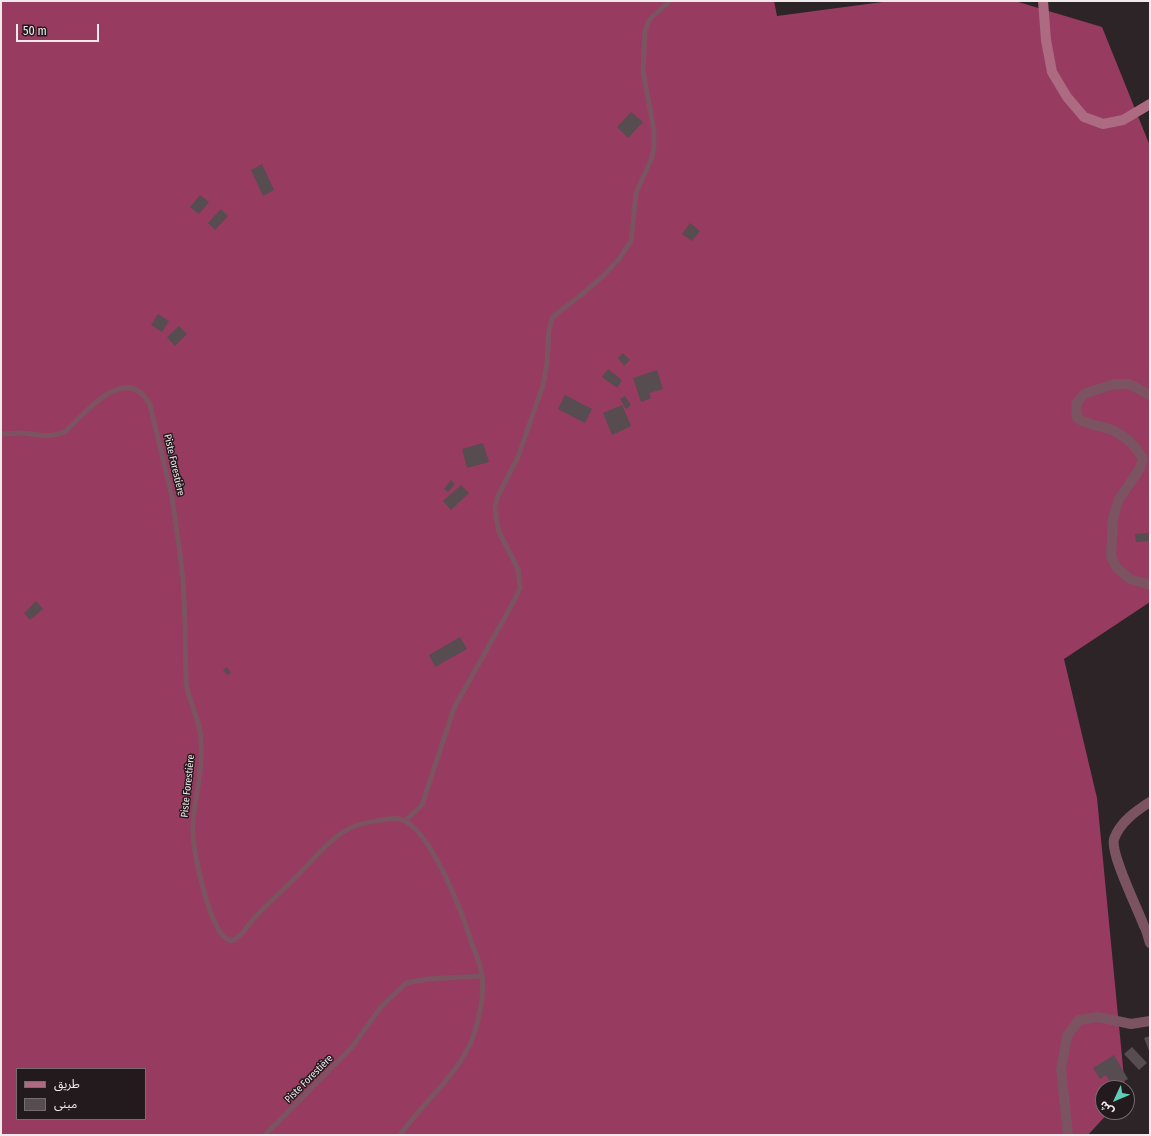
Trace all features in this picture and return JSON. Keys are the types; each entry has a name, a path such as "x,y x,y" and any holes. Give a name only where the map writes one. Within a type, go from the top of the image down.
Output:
{"main road":[{"path":"1043,1 1046,40 1052,72 1067,97 1084,117 1103,124 1123,120 1150,104"}],"street":[{"path":"1150,395 1129,384 1114,384 1084,394 1076,404 1077,418 1086,424 1116,432 1136,446 1143,459 1139,470 1119,500 1113,518 1111,556 1117,568 1130,579 1150,585"},
{"path":"1150,802 1138,810 1119,828 1114,841 1117,861 1145,927 1150,943"},
{"path":"1068,1135 1061,1070 1067,1036 1079,1020 1098,1017 1131,1024 1150,1021"}],"lane":[{"path":"400,1135 448,1078 465,1055 477,1025 481,1004 482,976 466,923 454,892 422,837 409,823 405,821 422,805 454,708 520,588 518,569 499,532 495,505 518,457 543,386 547,363 549,330 552,318 603,276 619,259 631,241 636,193 652,157 654,148 654,131 643,71 645,31 651,18 670,1"},
{"name":"Piste Forestière","path":"1,434 20,433 48,436 59,434 66,431 102,397 120,388 131,388 138,390 148,400 172,497 176,522 183,579 186,683 188,694 199,723 201,766 194,804 194,847 208,906 225,938 232,941 238,938 256,916 336,838 355,826 399,818 405,821"},
{"name":"Piste Forestière","path":"265,1135 352,1047 381,1007 406,983 428,979 482,976"}],"shaded area":[{"path":"1,1 774,1 777,16 890,1 1015,1 1102,27 1150,146 1150,602 1064,659 1097,798 1124,1080 1095,1080 1095,1120 1102,1120 1088,1135 1,1135"}],"building":[{"path":"631,112 643,122 628,138 617,127"},
{"path":"262,164 274,190 263,196 251,170"},
{"path":"200,195 209,202 199,214 190,207"},
{"path":"221,209 228,216 215,230 208,223"},
{"path":"690,223 700,231 692,241 682,234"},
{"path":"158,314 169,321 162,332 151,325"},
{"path":"179,326 187,334 175,346 167,337"},
{"path":"623,353 630,360 624,366 618,358"},
{"path":"608,369 622,380 617,388 602,377"},
{"path":"657,370 663,389 649,393 651,398 641,402 633,378"},
{"path":"565,395 592,409 585,423 558,409"},
{"path":"625,396 631,405 626,409 620,399"},
{"path":"622,405 631,426 612,435 603,413"},
{"path":"483,443 489,462 467,468 462,449"},
{"path":"451,480 455,484 448,492 444,489"},
{"path":"461,485 469,493 451,510 443,501"},
{"path":"1150,533 1150,541 1136,542 1135,534"},
{"path":"36,601 43,609 30,620 24,613"},
{"path":"460,637 467,649 435,667 429,655"},
{"path":"227,667 231,673 227,675 223,670"},
{"path":"1150,1036 1150,1053 1144,1038"},
{"path":"1132,1047 1147,1063 1139,1070 1124,1054"},
{"path":"1114,1055 1128,1079 1109,1080 1106,1075 1100,1079 1093,1068"}]}
